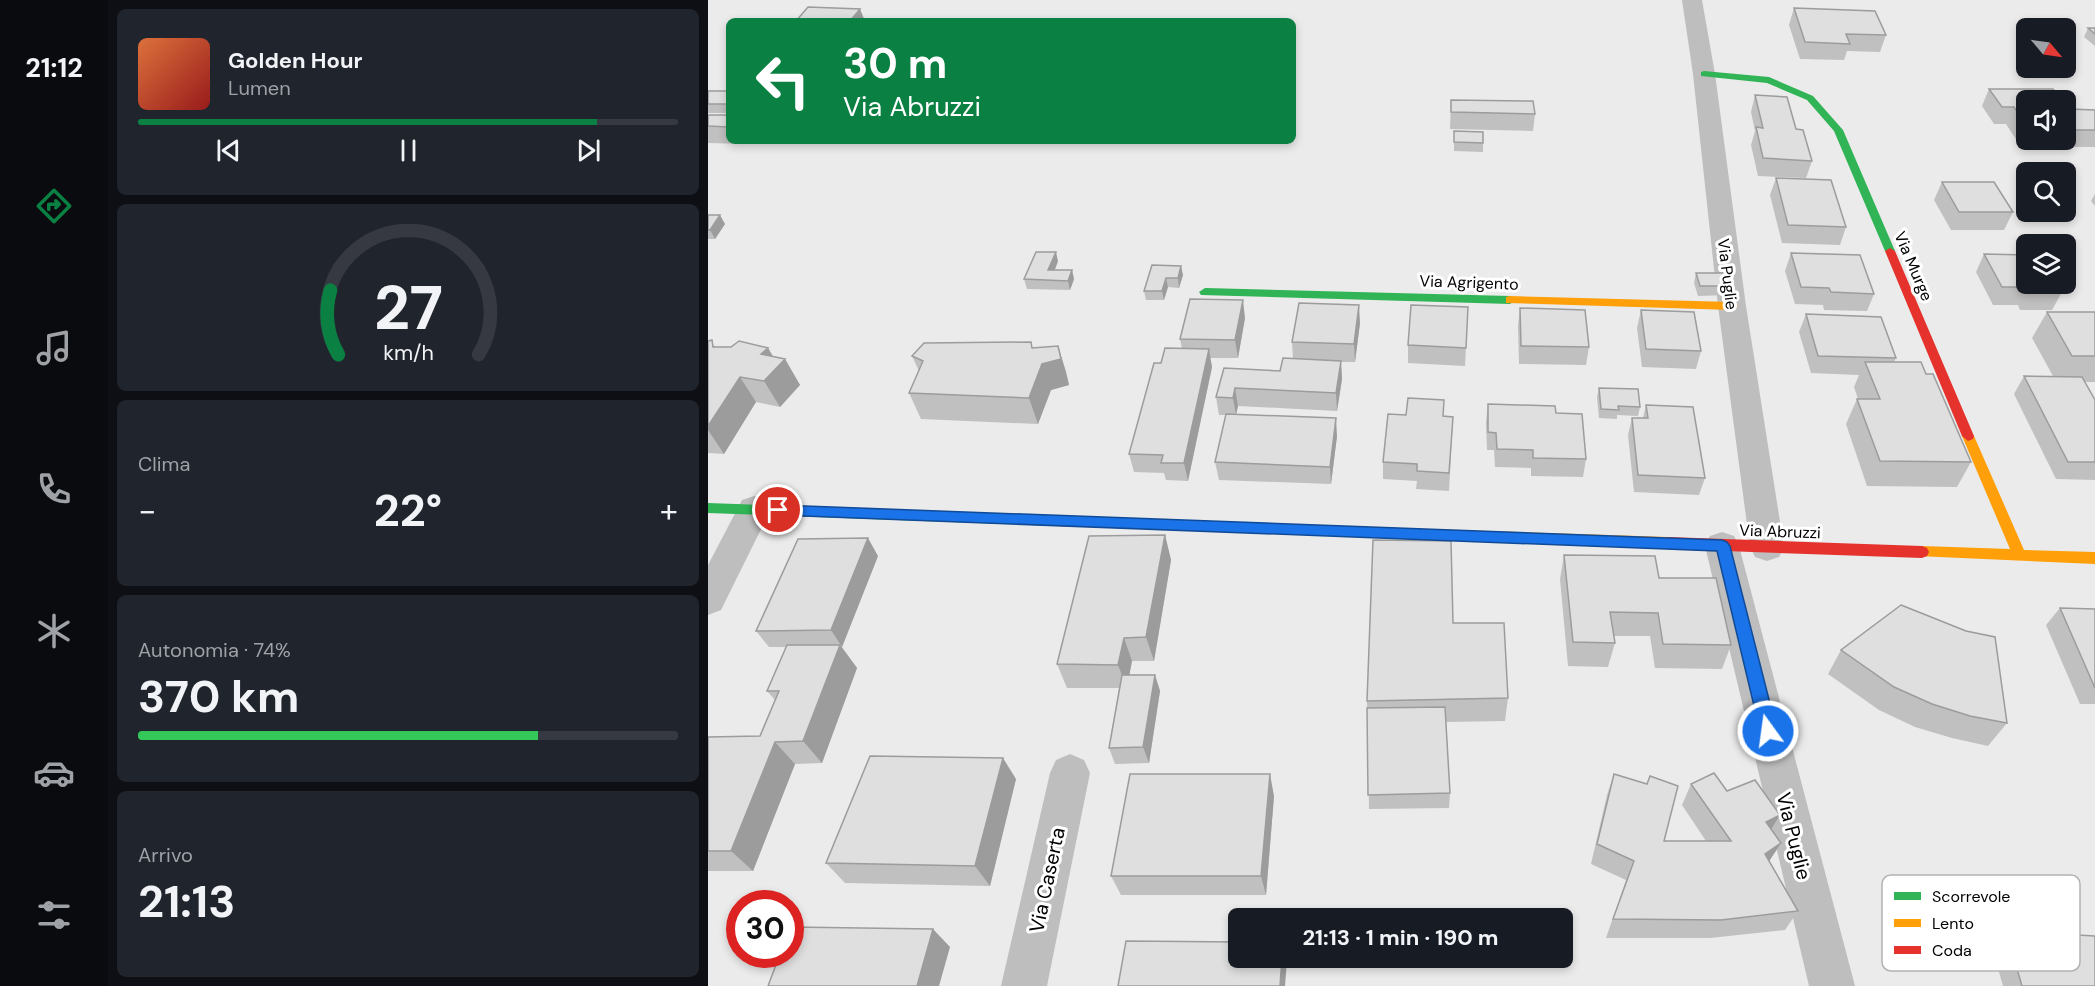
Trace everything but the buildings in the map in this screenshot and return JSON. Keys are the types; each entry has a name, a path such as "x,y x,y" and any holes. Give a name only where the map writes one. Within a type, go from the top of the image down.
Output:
{"street":[{"name":"Via Puglie","path":"1692,0 1704,74 1732,306 1767,547"},
{"name":"Via Murge","path":"1704,74 1769,80 1810,98 1838,130 2019,555"},
{"name":"Via Agrigento","path":"1205,292 1732,306"},
{"name":"Via Abruzzi","path":"708,508 2095,558"},
{"path":"708,600 754,509"},
{"name":"Via Puglie","path":"1722,546 1832,986"},
{"name":"Via Caserta","path":"1024,986 1070,773"}],"shaded area":[{"path":"708,0 2095,0 2095,986 708,986"}],"traffic: fast":[{"path":"1704,74 1769,80 1810,98 1838,130 1890,251"},
{"path":"1205,292 1510,300"},
{"path":"708,508 1057,521"}],"traffic: slow":[{"path":"1510,300 1732,306"},
{"path":"1968,436 2019,555"},
{"path":"1339,531 1669,543"},
{"path":"1922,552 2095,558"}],"traffic: jam":[{"path":"1890,251 1968,436"},
{"path":"1057,521 1339,531"},
{"path":"1669,543 1922,552"}],"route":[{"path":"778,510 1722,546 1768,731"}]}
